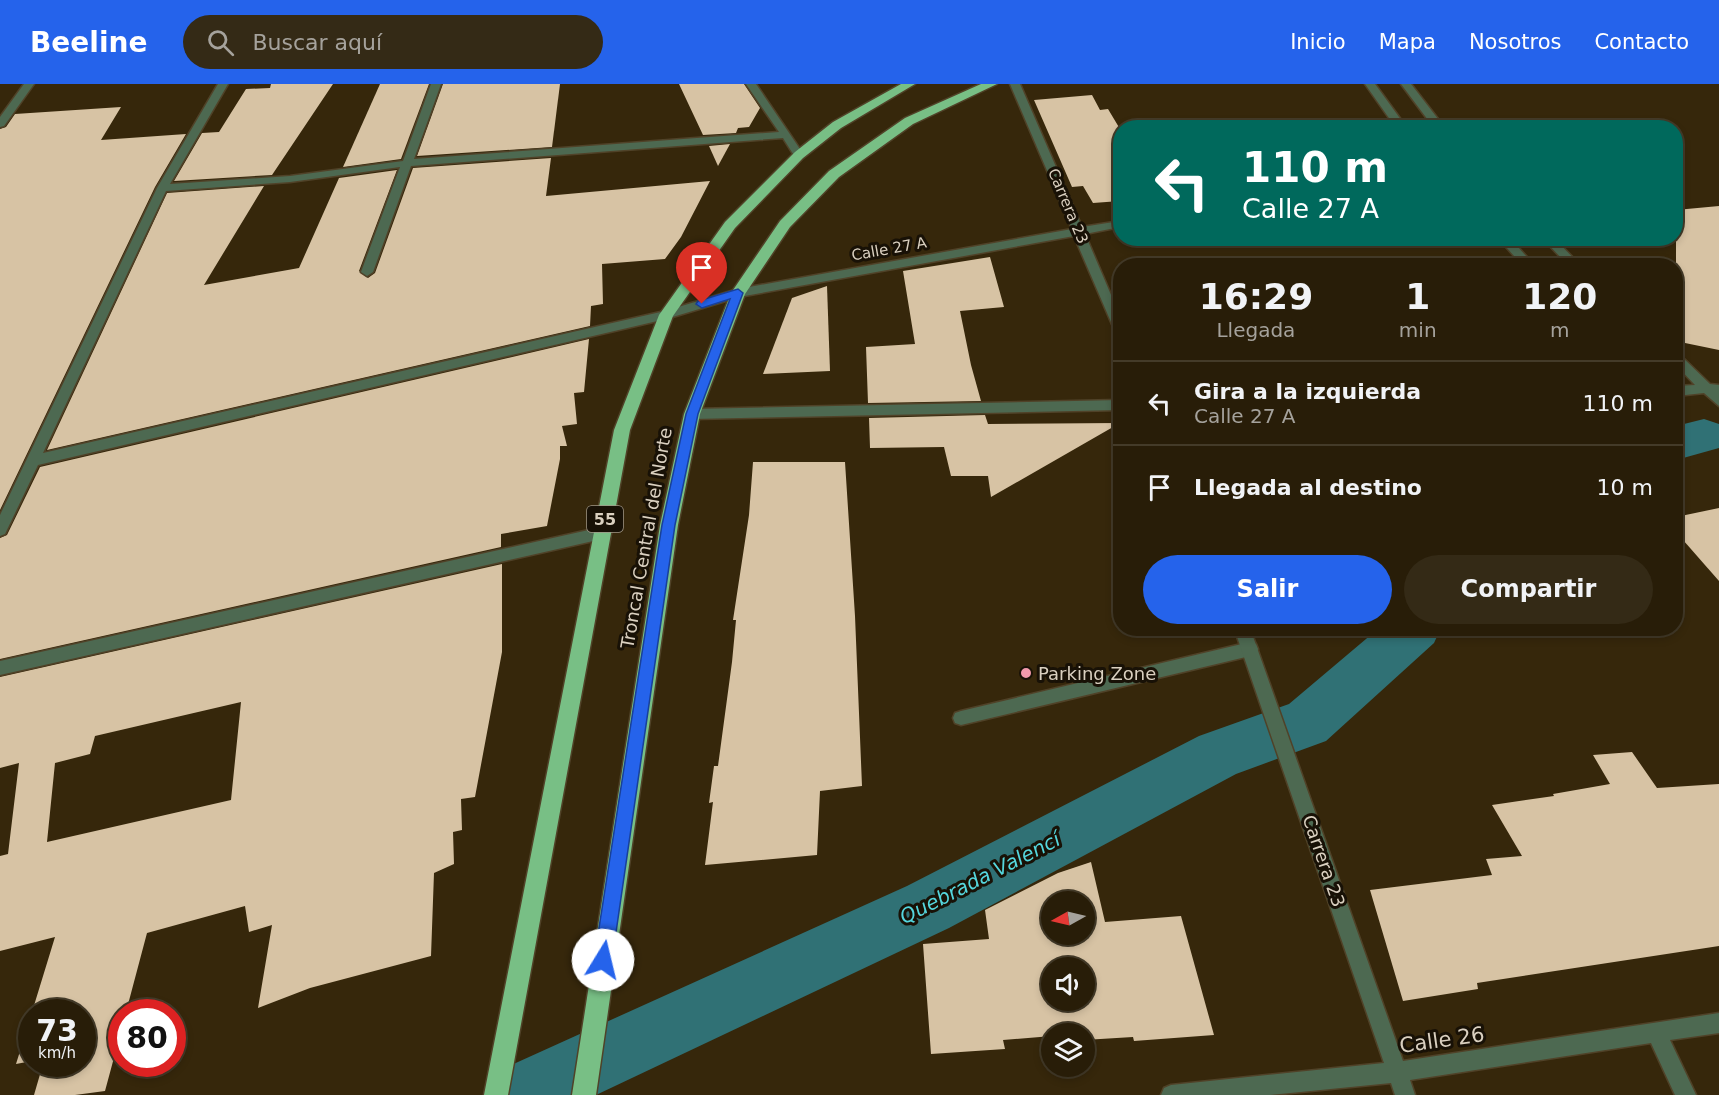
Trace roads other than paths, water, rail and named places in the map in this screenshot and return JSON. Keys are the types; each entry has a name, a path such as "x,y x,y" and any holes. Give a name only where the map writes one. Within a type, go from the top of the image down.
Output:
{"highway":[{"name":"55","path":"496,1095 622,430 666,315 730,225 799,155 837,125 909,84"},
{"name":"Troncal Central del Norte","path":"584,1095 669,525 692,414 738,293 785,224 834,174 909,121 991,84"}],"street":[{"path":"0,124 29,84"},
{"path":"0,530 162,188 223,84"},
{"path":"367,272 436,84"},
{"path":"751,84 799,155"},
{"name":"Carrera 23","path":"1015,84 1113,312"},
{"path":"1370,84 1396,120"},
{"path":"1406,84 1434,120"},
{"path":"162,188 290,179 408,163 785,135"},
{"name":"Calle 27 A","path":"32,461 666,315 738,293 1113,225"},
{"path":"1511,246 1522,258"},
{"path":"1555,246 1568,258"},
{"path":"1683,364 1713,388 1719,401"},
{"path":"1683,390 1713,388"},
{"path":"692,414 1113,405"},
{"path":"0,668 602,533"},
{"name":"Carrera 23","path":"1245,636 1405,1095"},
{"path":"961,718 1250,649"},
{"name":"Calle 26","path":"1171,1095 1397,1071 1719,1023"},
{"path":"1656,1033 1686,1095"}],"waterway":[{"name":"Quebrada Valencí","path":"1683,441 1704,436"},
{"name":"Quebrada Valencí","path":"522,1095 928,907 1219,754 1307,723 1407,636"}],"place":[{"name":"Parking Zone","path":"1026,673"}]}
